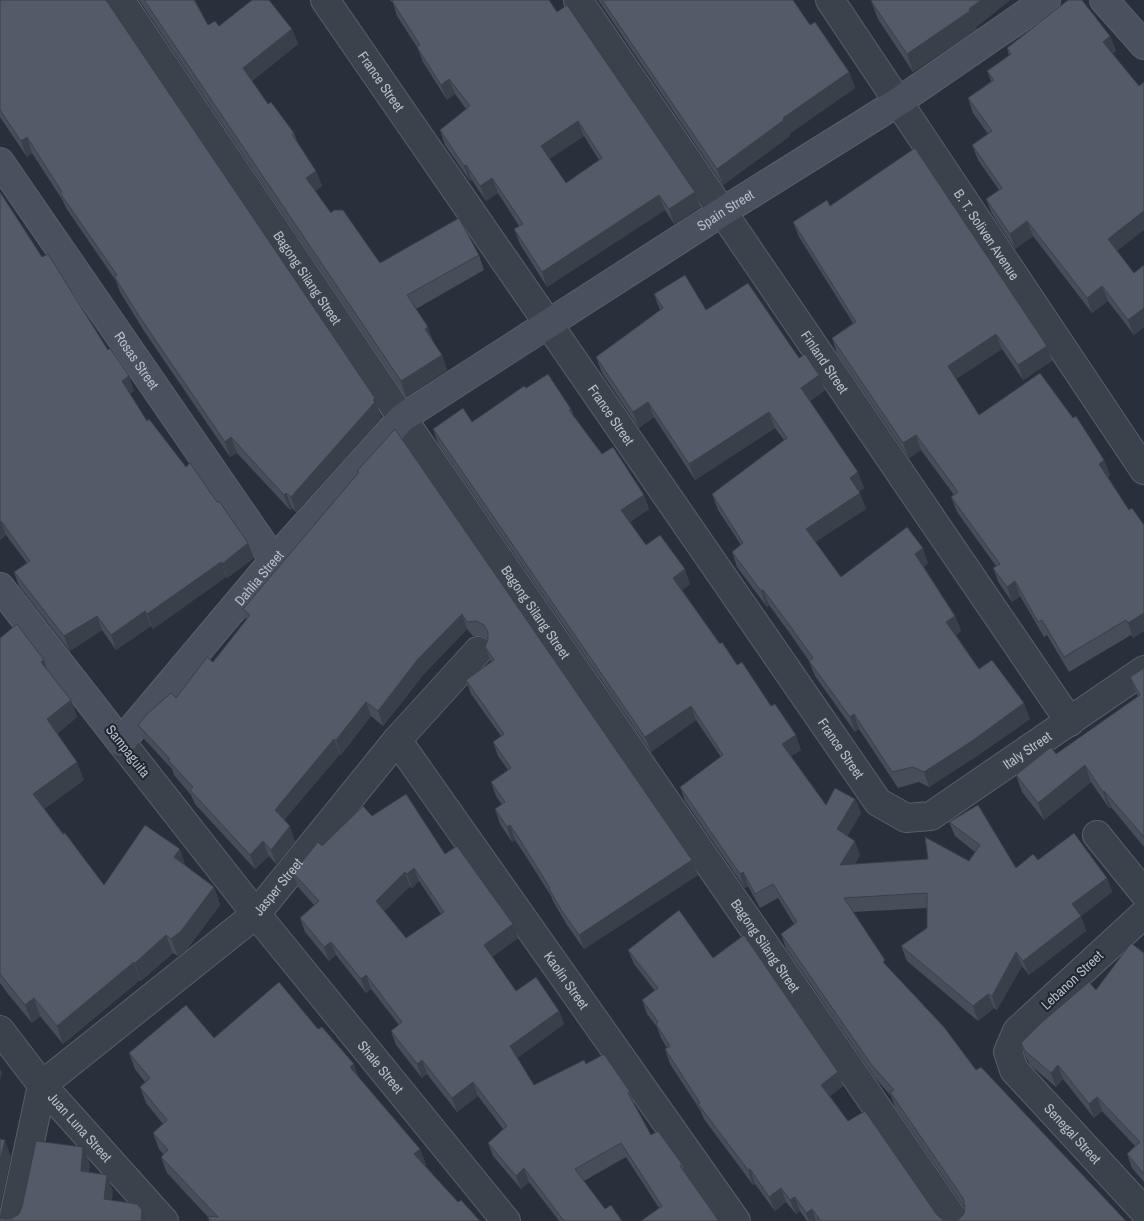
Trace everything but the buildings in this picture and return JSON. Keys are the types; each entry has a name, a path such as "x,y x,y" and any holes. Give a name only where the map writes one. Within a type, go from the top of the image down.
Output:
{"street":[{"name":"Bagong Silang Street","path":"120,0 402,418 955,1221"},
{"name":"France Street","path":"325,0 878,802 906,818"},
{"name":"Finland Street","path":"578,0 1070,722"},
{"name":"B. T. Soliven Avenue","path":"830,0 1144,470"},
{"name":"Spain Street","path":"402,418 722,212 898,102 1046,0"},
{"path":"1104,0 1144,45"},
{"name":"Rosas Street","path":"0,162 274,560"},
{"name":"Dahlia Street","path":"121,742 274,560 402,418"},
{"name":"Sampaguita","path":"0,587 256,914"},
{"name":"Jasper Street","path":"42,1085 256,914 397,740 478,651"},
{"name":"Italy Street","path":"906,818 931,816 1144,670"},
{"name":"Kaolin Street","path":"397,740 736,1221"},
{"path":"1098,835 1144,893"},
{"name":"Shale Street","path":"256,914 506,1221"},
{"name":"Lebanon Street","path":"1008,1052 1017,1031 1144,914"},
{"name":"Juan Luna Street","path":"0,1030 42,1085 164,1221"},
{"name":"Senegal Street","path":"1008,1052 1014,1070 1144,1211"},
{"path":"13,1221 42,1085"}]}
